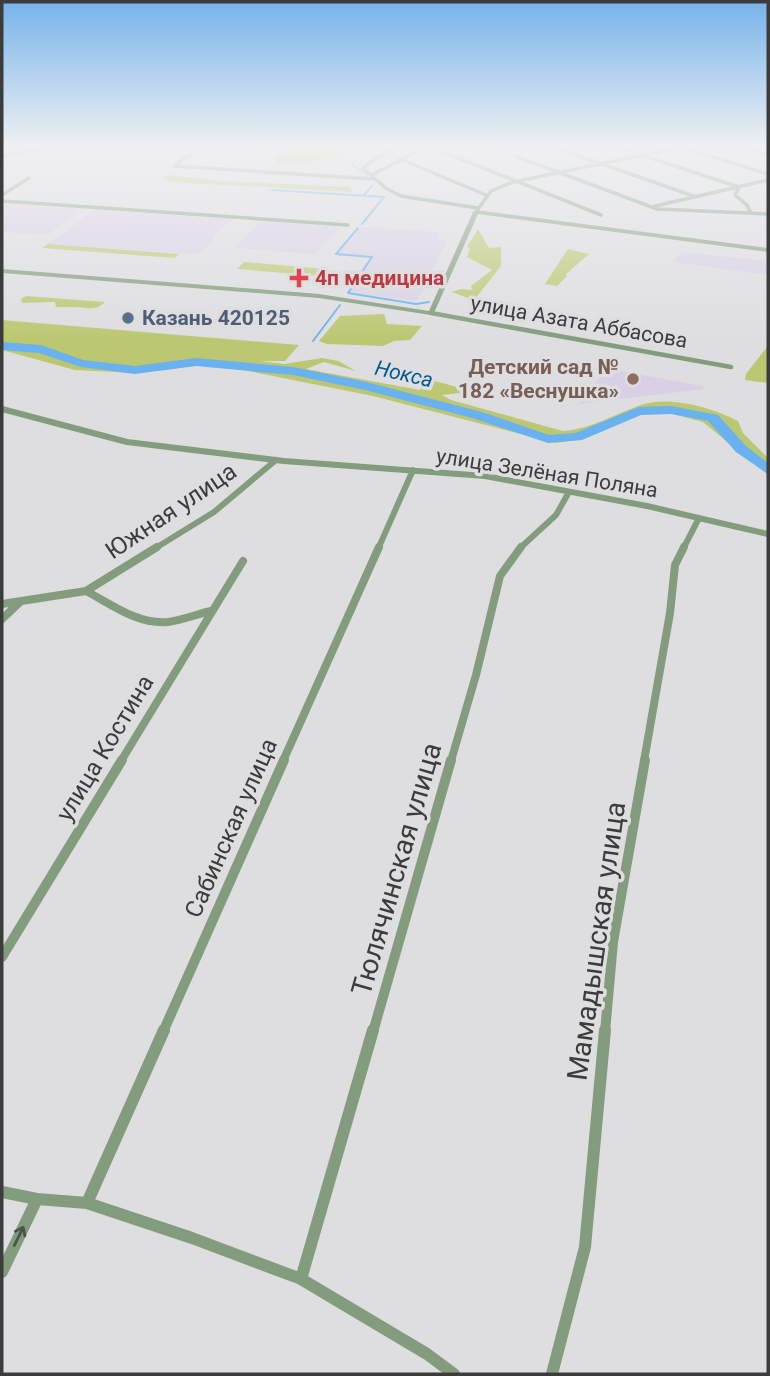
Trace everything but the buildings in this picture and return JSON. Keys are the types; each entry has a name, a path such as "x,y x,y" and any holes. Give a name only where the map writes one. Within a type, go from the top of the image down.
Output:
{"street":[{"path":"149,211 348,225"},
{"path":"431,313 477,211"},
{"path":"494,211 768,250"},
{"path":"591,211 601,215"},
{"path":"666,211 768,214"},
{"name":"улица Азата Аббасова","path":"2,271 319,296 431,313 731,367"},
{"name":"улица Зелёная Поляна","path":"2,409 127,442 276,460 485,476 768,534"},
{"name":"Южная улица","path":"86,590 214,512 276,460"},
{"name":"Сабинская улица","path":"87,1203 413,470"},
{"name":"Тюлячинская улица","path":"301,1279 476,675 500,576 517,551 556,515 569,492"},
{"name":"Мамадышская улица","path":"552,1374 585,1247 613,943 670,613 675,565 699,519"},
{"name":"улица Костина","path":"2,957 243,561"},
{"path":"2,604 86,590 134,616 155,621 167,622 211,611"},
{"path":"2,619 22,600"},
{"path":"2,1192 37,1199 87,1203 192,1238 301,1279 344,1303 454,1374"},
{"path":"2,1272 37,1199"}],"shaded area":[{"path":"2,211 79,211 47,235 2,232"},
{"path":"92,211 234,219 213,236 214,239 201,252 192,254 48,244"},
{"path":"260,221 342,227 315,254 235,248"},
{"path":"361,227 437,232 440,234 438,239 447,240 417,301 347,292 368,258 334,255"},
{"path":"681,252 768,261 768,275 673,262"},
{"name":"Детский сад № 182 «Веснушка»","path":"606,368 702,386 704,389 579,404"}],"green space":[{"path":"478,229 489,248 501,247 501,266 474,300 451,292 472,290 471,286 492,270 467,257 470,249 467,247"},
{"path":"48,244 179,254 175,258 42,248"},
{"path":"568,249 589,254 565,275 567,276 557,286 545,284"},
{"path":"244,262 325,269 319,276 237,269"},
{"path":"26,296 105,302 93,308 56,307 55,302 22,303 21,299"},
{"path":"384,314 387,324 422,326 410,340 394,341 383,346 327,344 319,341 340,316"},
{"path":"2,320 299,345 285,361 260,361 284,364 322,358 338,361 356,371 324,362 306,369 420,390 423,378 469,392 442,395 451,400 563,431 594,424 644,404 680,402 738,421 743,433 768,458 768,475 703,422 669,413 639,414 582,439 556,443 373,396 228,367 203,365 135,373 75,370 2,350"},
{"path":"767,347 768,383 745,380 746,374"}],"waterway":[{"path":"362,224 372,211"},
{"path":"358,228 336,254 372,257 348,293 416,304 429,302"},
{"path":"313,341 340,305"},
{"name":"Нокса","path":"2,346 41,349 81,363 135,370 196,362 293,371 366,386 477,415 548,439 577,437 639,411 671,410 713,418 741,449 768,470"}],"place":[{"name":"4п медицина","path":"299,278"},
{"name":"Казань 420125","path":"128,318"},
{"name":"Детский сад № 182 «Веснушка»","path":"633,379"}]}
